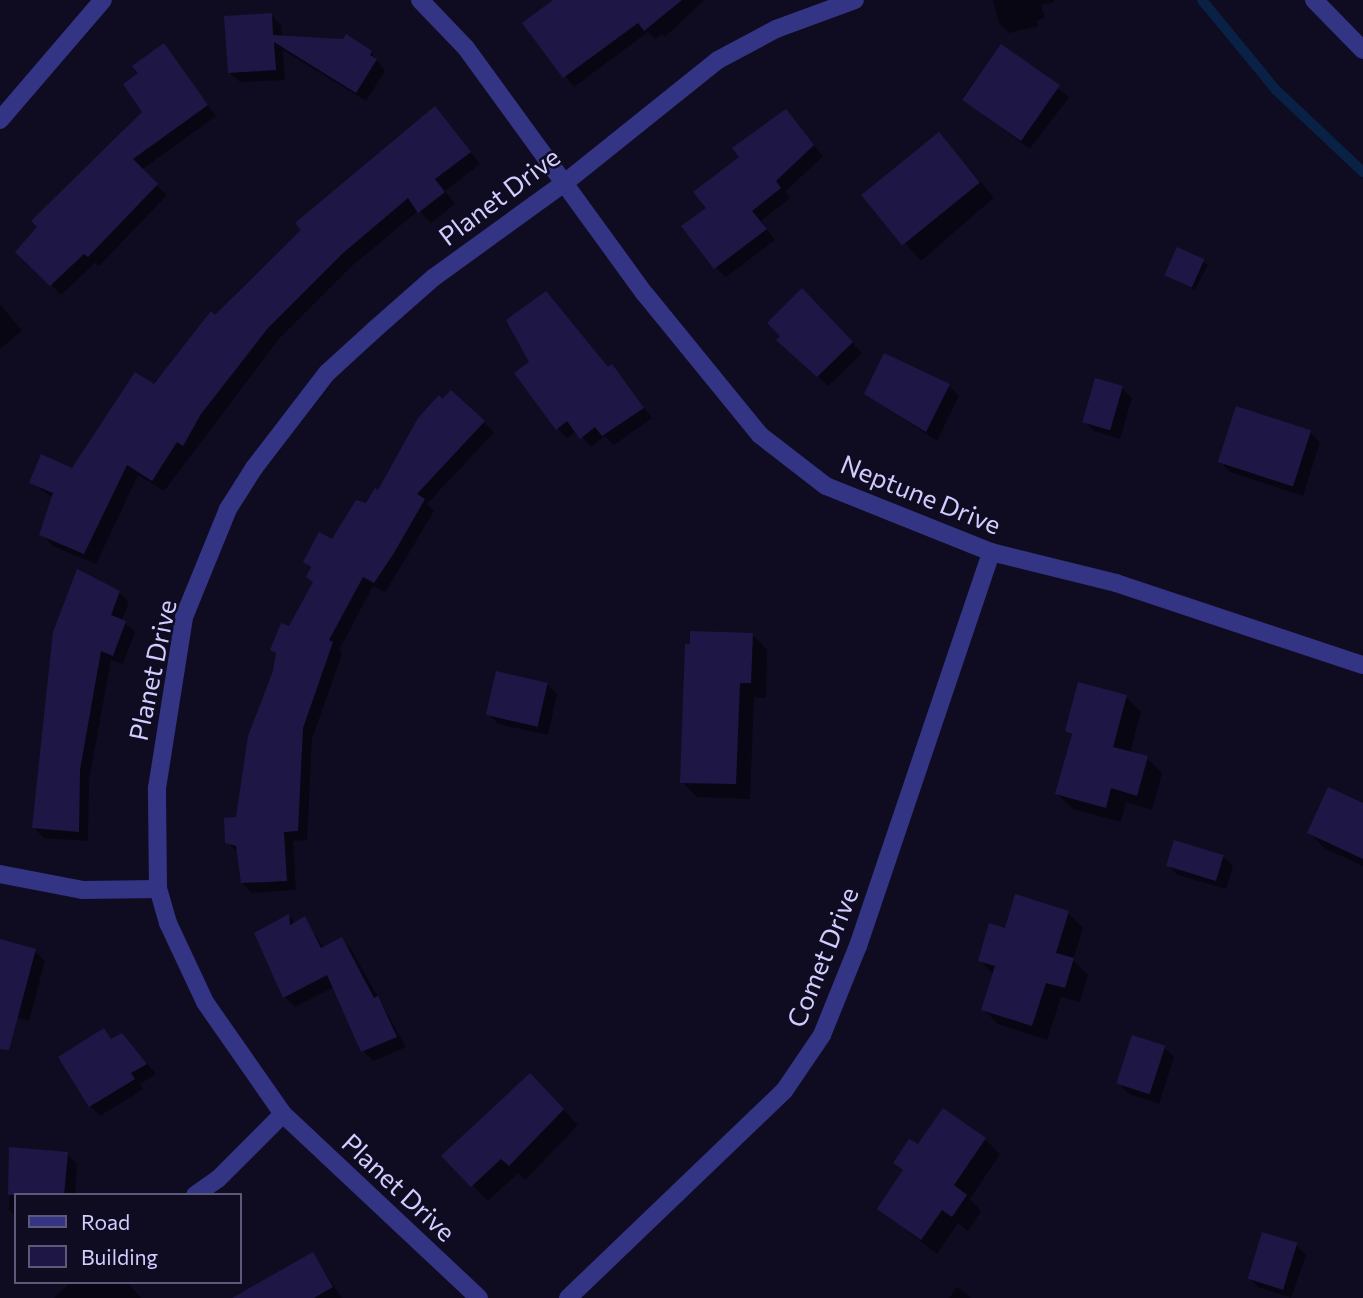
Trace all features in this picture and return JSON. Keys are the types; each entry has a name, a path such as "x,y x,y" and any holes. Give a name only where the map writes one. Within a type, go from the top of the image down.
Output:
{"street":[{"path":"0,120 103,0"},
{"name":"Neptune Drive","path":"420,0 466,48 567,181 645,294 760,435 826,486 991,552 1116,583 1363,665"},
{"name":"Planet Drive","path":"479,1298 283,1114 205,1002 158,889 157,788 184,617 228,509 287,422 327,373 433,278 567,181 686,83 742,45 855,0"},
{"path":"1314,0 1363,50"},
{"name":"Comet Drive","path":"568,1298 784,1090 822,1035 858,946 991,552"},
{"path":"0,874 83,890 158,889"},
{"path":"197,1193 283,1114"}],"building":[{"path":"553,0 682,0 644,31 638,23 563,78 522,23"},
{"path":"272,13 273,35 343,39 346,34 372,51 370,55 377,59 356,93 274,42 276,70 228,73 224,16"},
{"path":"164,43 208,105 133,159 158,184 88,257 84,254 50,286 15,252 37,227 31,221 142,112 123,84 138,73 132,66"},
{"path":"1001,44 1060,85 1021,141 962,100"},
{"path":"435,106 471,152 435,179 445,192 418,213 408,198 342,254 268,328 201,414 183,446 177,442 152,481 127,465 84,554 39,535 53,493 29,483 41,454 72,468 135,372 154,384 211,311 215,315 301,230 295,223"},
{"path":"786,109 814,145 776,181 781,188 752,211 767,229 714,269 681,226 706,208 693,192 739,157 732,148"},
{"path":"939,132 980,183 902,245 861,195"},
{"path":"1177,247 1204,259 1192,288 1164,275"},
{"path":"802,288 853,342 817,377 776,340 780,336 767,323"},
{"path":"546,291 608,367 612,364 644,408 602,436 595,427 580,439 567,421 556,430 514,373 529,362 506,320"},
{"path":"884,353 950,384 926,432 864,394"},
{"path":"1095,378 1123,386 1110,430 1082,422"},
{"path":"451,390 485,421 417,494 425,499 394,553 374,583 363,577 329,640 333,642 303,728 298,831 284,832 287,881 241,883 236,846 225,843 224,818 236,817 248,736 273,671 276,653 270,650 281,623 289,626 313,582 306,577 311,567 303,562 319,532 332,539 356,500 366,503 375,488 378,490 418,418 439,395 442,399"},
{"path":"1236,406 1311,430 1293,487 1218,462"},
{"path":"77,569 120,591 111,615 126,621 113,656 101,651 80,770 79,832 32,828 53,632"},
{"path":"690,631 753,633 751,683 740,683 736,784 680,783 685,644 690,644"},
{"path":"496,671 548,683 538,727 486,715"},
{"path":"1078,682 1127,695 1113,747 1148,756 1137,796 1111,788 1106,808 1055,794 1072,734 1065,731"},
{"path":"1328,787 1363,803 1363,859 1307,833"},
{"path":"1174,840 1224,855 1216,881 1166,866"},
{"path":"1015,894 1069,911 1056,953 1074,958 1065,988 1046,983 1032,1026 981,1010 995,966 978,961 989,923 1005,928"},
{"path":"289,914 290,925 305,916 321,948 342,937 374,998 378,996 397,1037 361,1052 327,975 283,998 254,933"},
{"path":"0,939 36,949 9,1050 0,1049"},
{"path":"104,1028 111,1039 122,1033 147,1064 131,1073 135,1079 89,1107 58,1057"},
{"path":"1132,1035 1165,1046 1150,1094 1116,1084"},
{"path":"530,1073 564,1109 509,1166 501,1159 471,1187 441,1156"},
{"path":"943,1108 986,1138 954,1185 967,1195 952,1217 942,1210 921,1240 877,1209 903,1170 893,1163 909,1139 918,1144"},
{"path":"9,1147 68,1152 64,1193 8,1195"},
{"path":"1262,1232 1297,1243 1283,1290 1248,1279"},
{"path":"313,1252 333,1287 314,1298 232,1298"}],"waterway":[{"path":"1202,0 1276,90 1363,172"}]}
